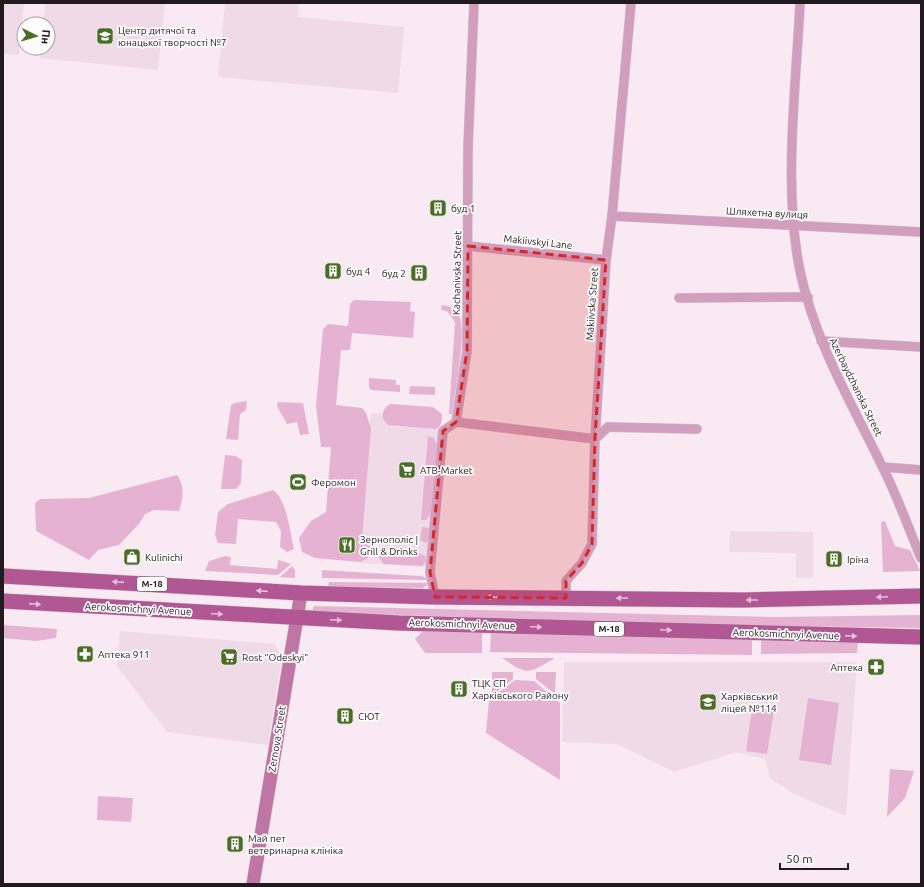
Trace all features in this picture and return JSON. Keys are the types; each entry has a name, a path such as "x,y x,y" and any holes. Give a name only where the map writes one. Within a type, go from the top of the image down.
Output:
{"main road":[{"name":"М-18","path":"3,576 300,594 435,597 809,600 921,596"},
{"name":"Aerokosmichnyi Avenue","path":"3,601 297,618 414,623 921,637"}],"street":[{"name":"Kachanivska Street","path":"456,422 467,352 468,147 474,3"},
{"name":"Makiivska Street","path":"566,598 566,581 582,563 592,544 595,439 606,260 612,216 632,3"},
{"name":"Azerbaydzhanska Street","path":"800,3 792,152 793,226 800,272 821,340 841,387 883,467 921,558"},
{"name":"Шляхетна вулиця","path":"612,216 921,232"},
{"name":"Makiivskyi Lane","path":"468,246 606,260"},
{"path":"679,298 808,297"},
{"path":"821,340 921,346"},
{"path":"435,597 430,572 443,431 456,422 595,439 608,427 697,429"},
{"path":"883,467 921,470"},
{"name":"Zernova Street","path":"253,884 300,594"}],"highlighted area":[{"path":"468,246 606,260 595,439 592,544 582,563 566,581 566,598 435,597 430,572 443,431 456,422 467,351"}],"shaded area":[{"path":"3,3 24,3 23,16 16,16 16,55 3,54"},
{"name":"Центр дитячої та юнацької творчості №7","path":"45,3 165,3 158,70 40,58 40,56 56,56 56,16 44,16"},
{"path":"225,3 299,3 298,17 404,27 398,93 218,77"},
{"path":"354,300 411,302 410,311 415,312 413,338 352,333 350,350 341,350 336,405 362,408 366,413 371,428 362,539 370,540 368,558 360,562 315,558 302,552 299,538 311,521 326,512 331,447 321,447 316,406 323,329 328,324 348,326 350,304"},
{"path":"442,305 456,311 461,321 462,332 460,362 452,414 449,414 455,322 447,311 441,310"},
{"path":"369,378 396,380 396,385 400,385 400,392 371,390 369,388"},
{"path":"410,386 435,387 435,395 409,394"},
{"path":"247,401 246,410 240,414 238,440 226,439 231,405"},
{"path":"278,402 303,403 309,434 300,435 297,422 287,424 277,406"},
{"path":"390,404 433,407 442,414 441,423 436,429 388,425 384,420 383,411"},
{"path":"371,413 441,416 428,567 359,563"},
{"path":"428,436 434,438 437,445 431,514 426,520 421,520"},
{"path":"225,455 235,456 242,460 241,483 236,489 221,489"},
{"path":"177,475 180,479 182,488 182,502 179,511 154,510 145,514 139,524 119,545 98,550 89,560 36,531 35,503 40,499 89,498"},
{"path":"273,490 278,494 285,508 294,549 287,552 280,547 281,531 276,522 238,519 236,544 218,543 215,535 218,512 228,504"},
{"path":"885,521 895,546 910,550 920,571 883,572 881,522"},
{"path":"422,527 429,528 429,540 426,543 420,540"},
{"path":"730,531 813,532 813,578 796,578 796,553 729,552"},
{"path":"385,551 421,554 425,556 426,562 422,566 384,564 379,558 380,554"},
{"path":"225,556 231,557 230,565 277,569 278,560 291,564 278,575 205,571 209,561"},
{"path":"292,566 295,570 295,578 280,577"},
{"path":"322,570 420,576 425,577 426,580 322,578"},
{"path":"329,582 427,583 427,585 423,588 328,587"},
{"path":"314,606 774,617 921,615 921,628 658,624 316,612 312,611"},
{"path":"3,625 57,629 56,638 36,641 3,638"},
{"path":"425,629 482,632 482,653 425,653 415,639"},
{"path":"120,631 274,644 282,656 268,745 167,732 117,666"},
{"path":"491,633 752,639 752,655 490,652"},
{"path":"761,640 858,643 857,653 761,654"},
{"path":"502,658 555,658 533,670 528,671 518,668"},
{"name":"Харківський ліцей №114","path":"564,662 857,662 846,816 794,794 770,778 765,759 737,752 674,772 617,744 562,742"},
{"path":"492,672 513,672 513,679 492,696"},
{"path":"536,672 556,672 555,694 536,679"},
{"path":"515,680 534,681 560,703 560,780 486,733 489,700"},
{"path":"808,698 839,703 831,765 799,760"},
{"path":"752,708 774,711 767,754 746,751"},
{"path":"890,769 914,771 905,798 887,817"},
{"path":"98,796 133,798 131,822 97,820"}],"place":[{"name":"Центр дитячої та юнацької творчості №7","path":"105,36"},
{"name":"буд 1","path":"438,208"},
{"name":"буд 4","path":"333,271"},
{"name":"буд 2","path":"419,273"},
{"name":"ATB-Market","path":"407,470"},
{"name":"Феромон","path":"298,482"},
{"name":"Зернополіс | Grill & Drinks","path":"347,545"},
{"name":"Kulinichi","path":"132,557"},
{"name":"Іріна","path":"834,559"},
{"name":"Аптека 911","path":"85,654"},
{"name":"Rost \"Odeskyi\"","path":"229,657"},
{"name":"Аптека","path":"876,667"},
{"name":"ТЦК СП Харківського Району","path":"459,689"},
{"name":"Харківський ліцей №114","path":"708,702"},
{"name":"СЮТ","path":"345,716"},
{"name":"Май пет ветеринарна клініка","path":"235,844"}]}
